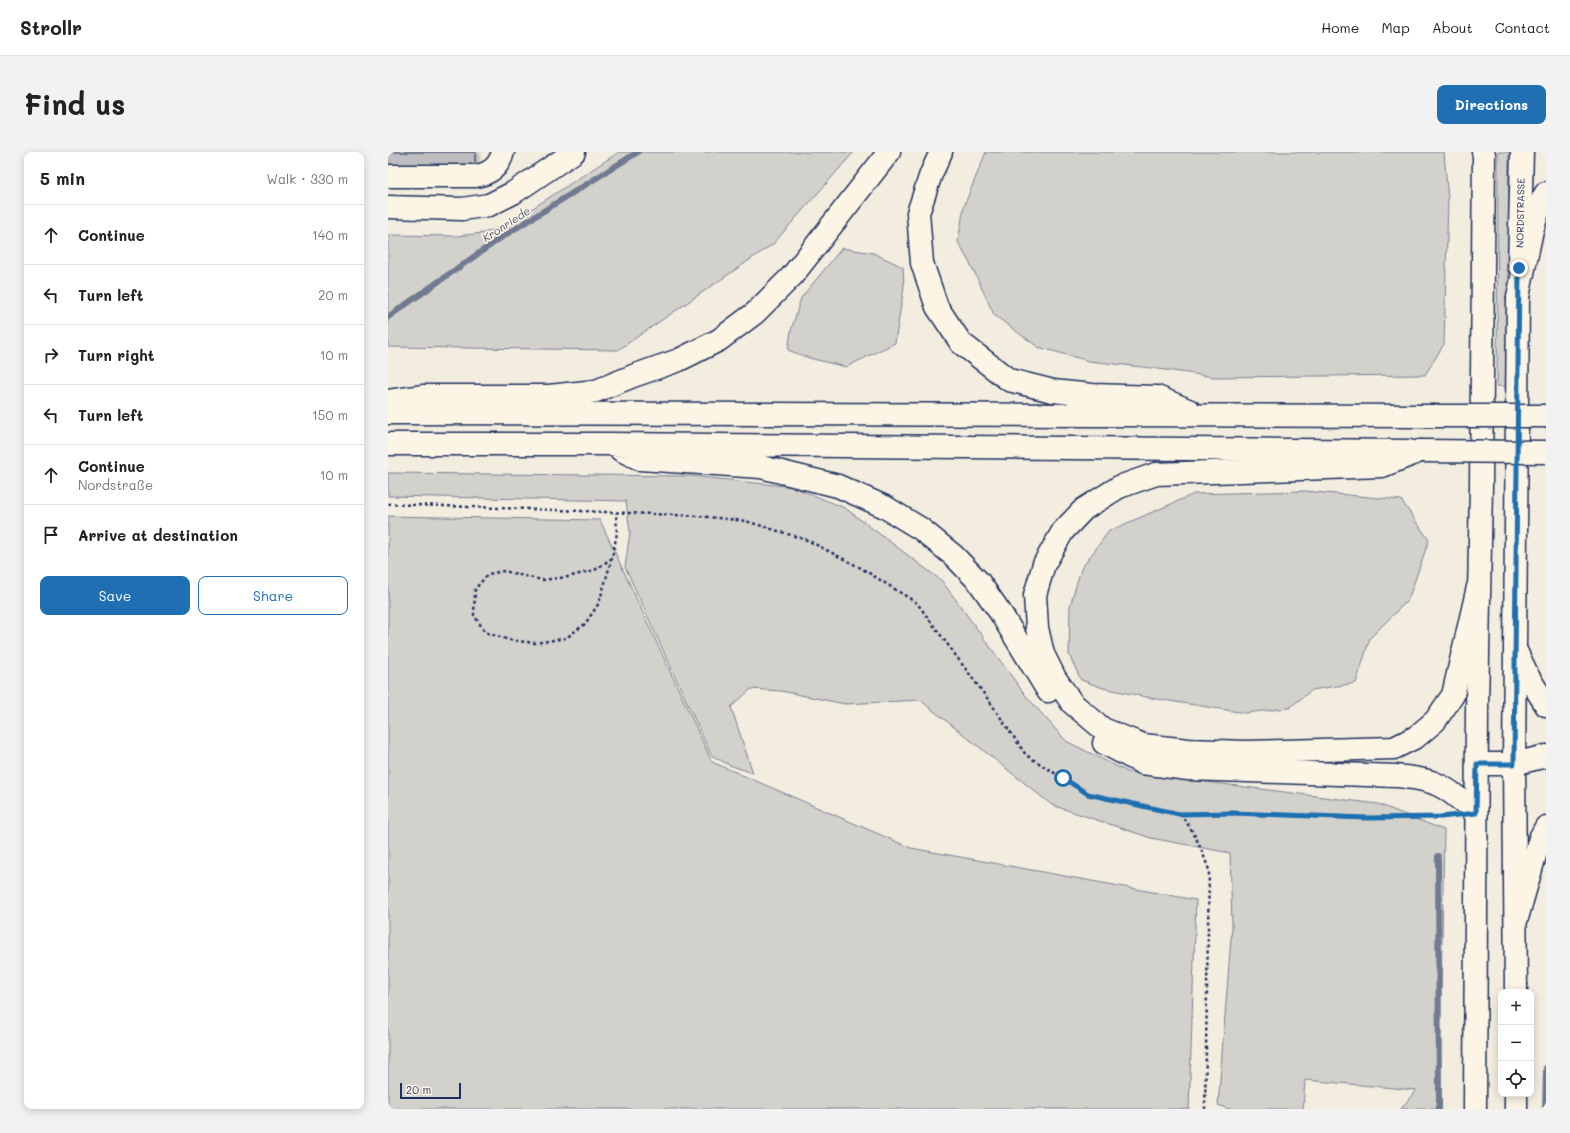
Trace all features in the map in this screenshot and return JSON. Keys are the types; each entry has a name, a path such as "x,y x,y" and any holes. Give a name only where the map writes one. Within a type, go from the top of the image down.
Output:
{"main road":[{"path":"388,176 474,176 486,174 494,169 501,160 503,152"},
{"path":"388,207 462,209 489,205 513,193 574,152"},
{"path":"388,402 424,396 549,396 596,391 679,360 719,340 755,313 792,276 888,152"},
{"path":"941,152 931,174 918,213 922,263 937,307 962,343 1009,380 1053,391 1092,395 1157,397 1201,415"},
{"name":"NORDSTRASSE","path":"1518,297 1522,152"},
{"path":"1475,1109 1478,587 1484,153"},
{"path":"1516,989 1514,764 1518,297 1532,230 1546,193"},
{"path":"388,413 1546,416"},
{"path":"388,444 609,444 1546,452"},
{"path":"609,444 640,459 761,467 838,486 885,507 921,529 949,551 979,582 1000,612 1044,686 1064,713 1099,740 1142,763 1188,769 1396,776 1426,780 1437,784 1456,796 1476,813"},
{"path":"1420,451 1382,466 1156,474 1119,487 1084,510 1063,531 1044,564 1035,596 1036,628 1043,654 1054,678 1072,704 1103,729 1143,745 1188,750 1245,752 1394,748 1416,737 1435,721 1453,695 1478,587"},
{"path":"1516,651 1529,678 1546,705"},
{"path":"1514,764 1546,756"},
{"path":"1477,764 1514,764 1546,770"},
{"path":"1516,923 1540,838 1546,827"},
{"path":"1516,1097 1516,1109"}],"path":[{"path":"388,504 698,516 746,521 807,540 861,568 917,602 990,702 1026,755 1088,794 1179,814 1234,813 1373,818 1441,817 1476,813"},
{"path":"612,558 595,570 568,577 542,580 504,571 488,574 476,589 474,616 485,632 509,640 535,643 566,638 585,624 599,603 612,558 617,533 616,513"},
{"path":"1179,814 1191,827 1199,842 1209,870 1205,1109"}],"shaded area":[{"path":"619,152 854,152 773,244 618,350 388,347 388,235 456,236 484,233 510,223"},
{"path":"986,152 1444,152 1448,199 1444,344 1425,375 1215,377 1089,361 1038,347 994,315 974,271 958,242 964,206"},
{"path":"1498,152 1509,152 1508,387 1497,386"},
{"path":"842,248 873,253 903,267 904,287 895,343 846,367 809,358 788,350 791,331 801,298"},
{"path":"388,473 691,476 793,487 845,508 942,581 1026,696 1066,741 1128,772 1378,804 1444,830 1439,1109 1401,1109 1416,1090 1305,1080 1303,1109 1229,1109 1218,1105 1232,926 1230,853 1151,838 1052,805 920,700 845,704 781,691 751,689 731,707 753,773 729,765 711,755 625,567 630,532 626,501 388,496"},
{"path":"1305,491 1401,500 1429,540 1408,600 1370,638 1356,683 1312,690 1289,708 1245,713 1151,698 1103,688 1081,680 1069,655 1070,606 1081,569 1109,531 1194,494"},
{"path":"388,516 600,520 712,762 911,848 1196,900 1189,1109 388,1109"}],"building":[{"path":"388,152 475,152 475,170 388,170"}],"waterway":[{"name":"Kronriede","path":"388,317 502,237 638,152"},
{"path":"1438,856 1439,1109"},
{"path":"1545,1109 1546,1068"}],"route":[{"path":"1063,778 1088,794 1179,814 1234,813 1366,818 1441,817 1476,813 1477,764 1514,764 1519,268"}]}
